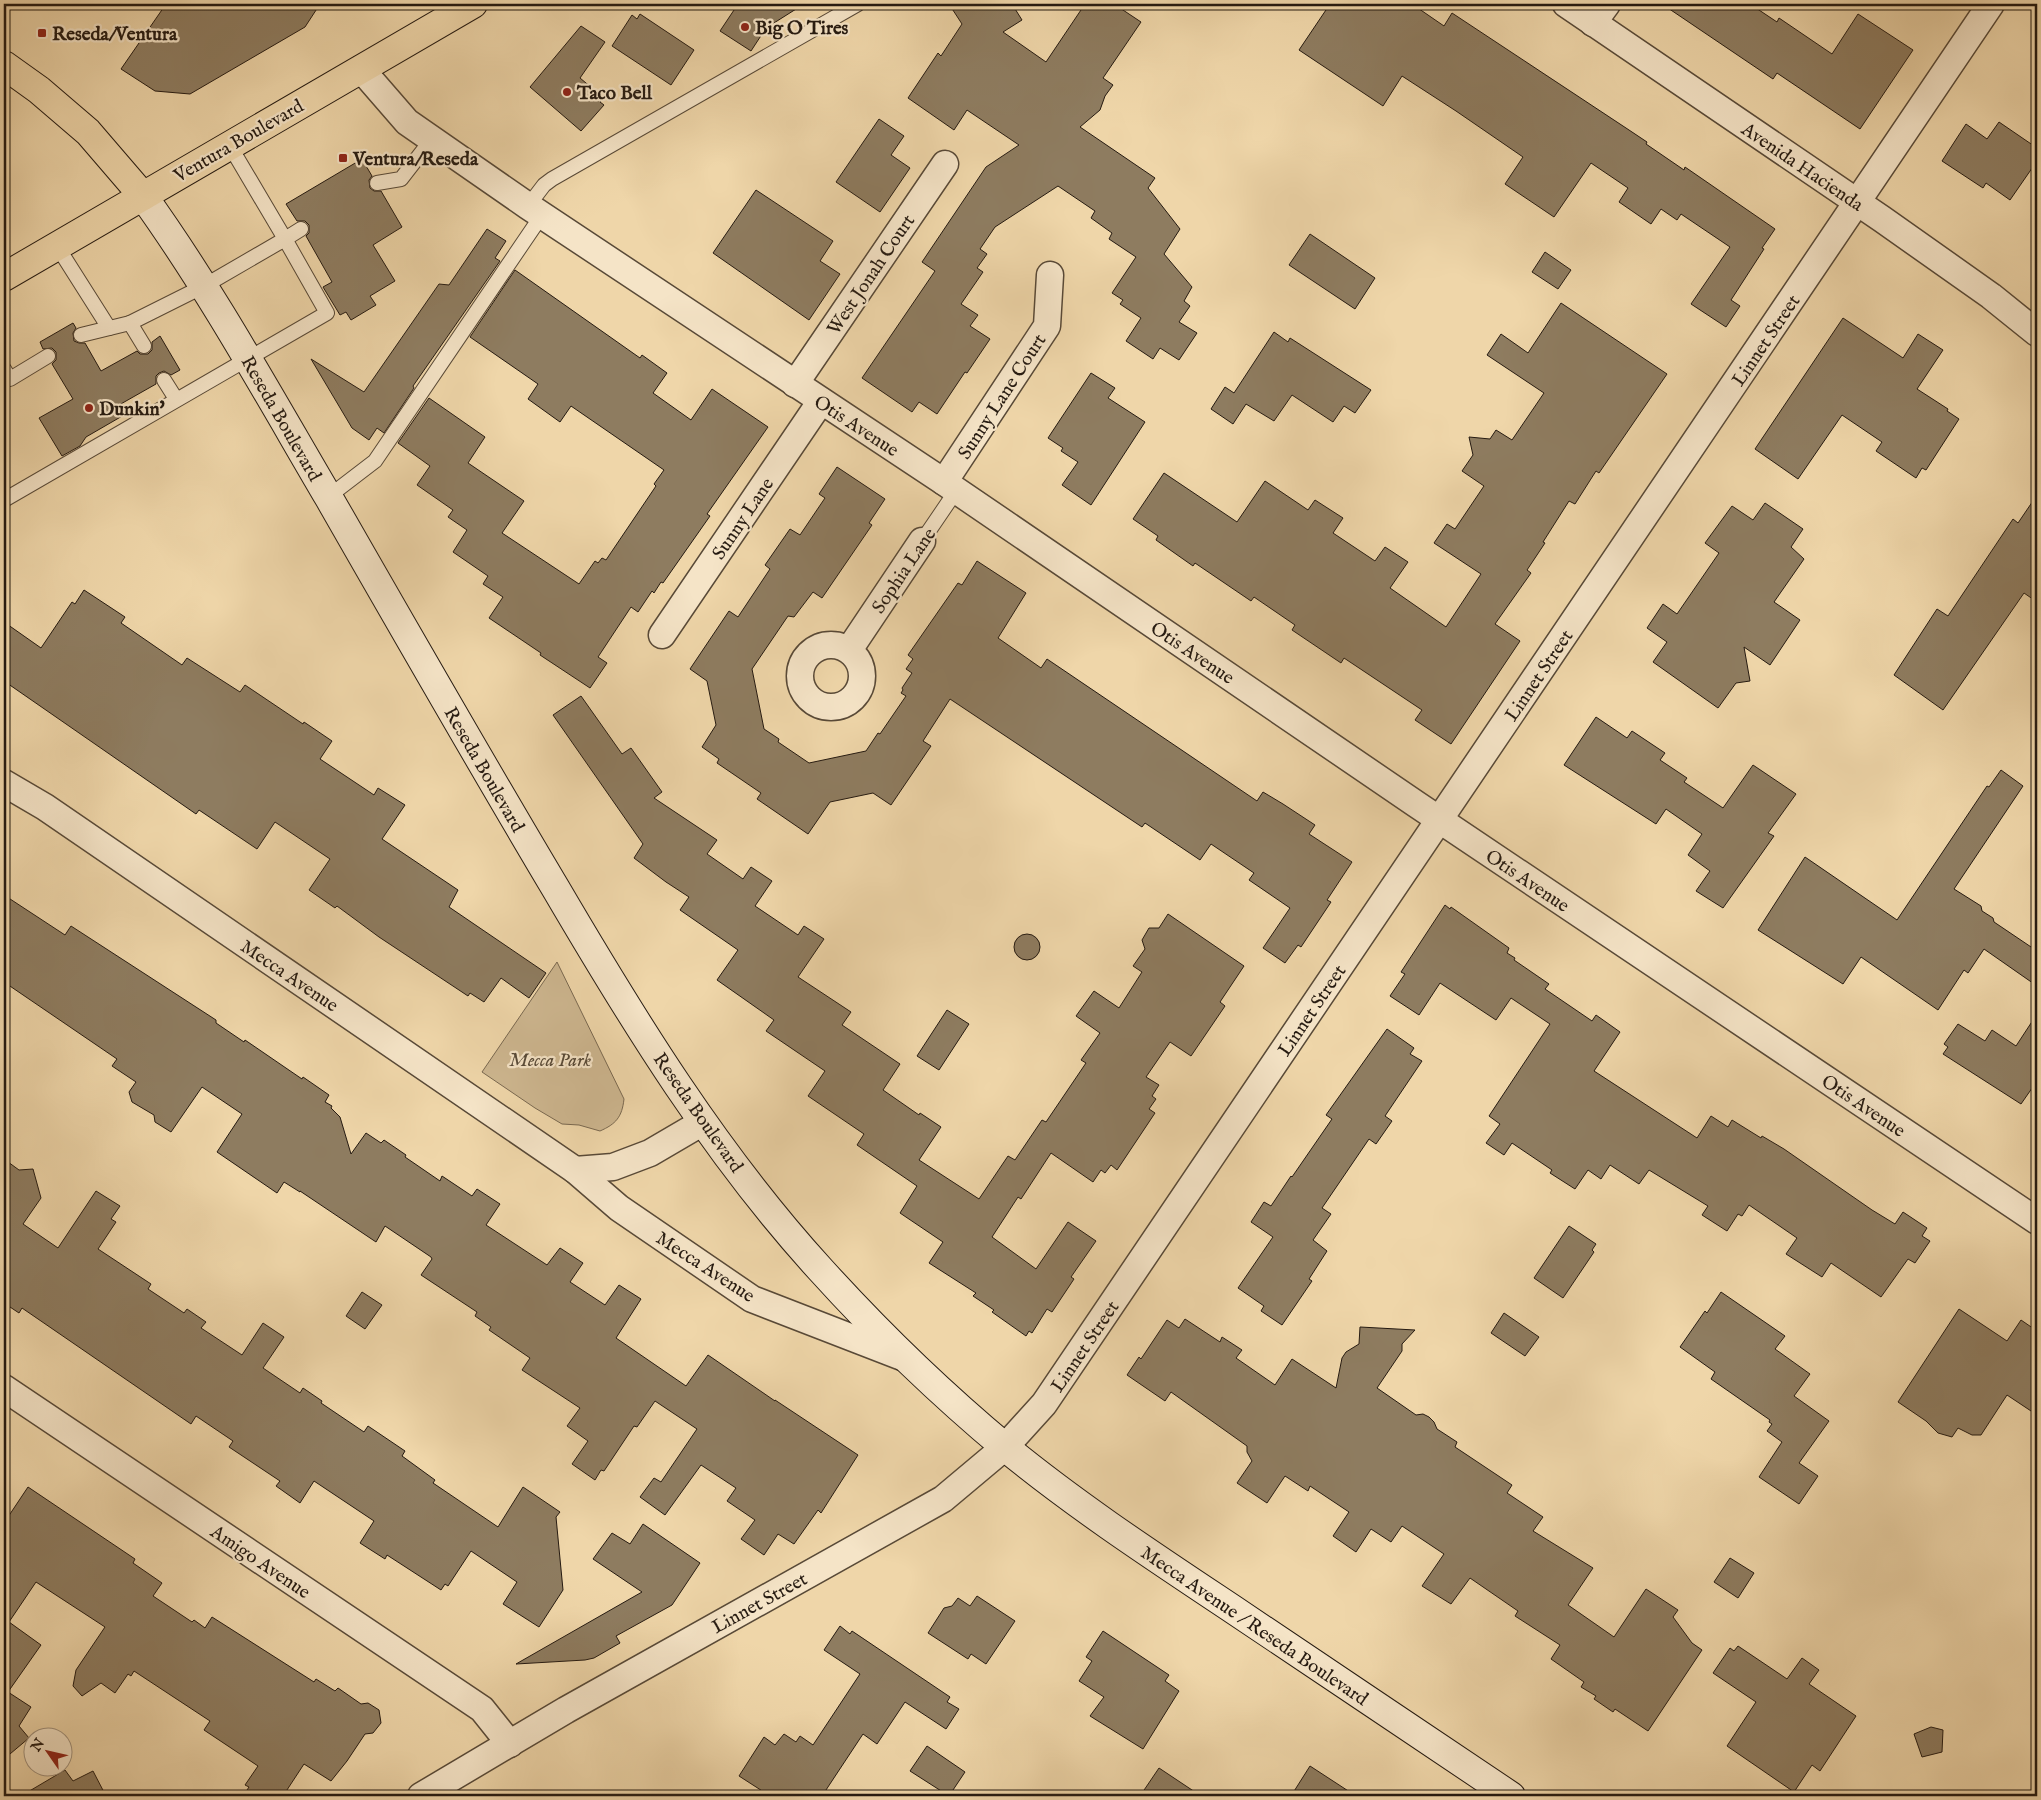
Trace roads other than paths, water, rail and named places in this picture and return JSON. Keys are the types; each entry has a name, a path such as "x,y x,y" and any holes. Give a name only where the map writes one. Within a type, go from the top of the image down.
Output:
{"main road":[{"name":"Ventura Boulevard","path":"4,277 473,4"},
{"name":"Reseda Boulevard","path":"4,65 39,90 88,132 143,196 180,247 248,358 479,760 611,983 703,1122 758,1195 819,1268 907,1359 1005,1447"},
{"name":"Mecca Avenue / Reseda Boulevard","path":"1005,1447 1077,1503 1144,1550 1511,1796"}],"street":[{"name":"Avenida Hacienda","path":"1566,4 1600,13 1857,203 1991,296 2037,333"},
{"name":"Linnet Street","path":"421,1796 591,1696 942,1499 1005,1447 1044,1404 1991,4"},
{"name":"Otis Avenue","path":"361,69 401,116 535,210 950,487 1440,820 2037,1221"},
{"name":"West Jonah Court","path":"795,384 945,164"},
{"name":"Sunny Lane Court","path":"950,487 1047,326 1050,276"},
{"name":"Sunny Lane","path":"662,634 821,401"},
{"name":"Sophia Lane","path":"849,650 922,541"},
{"name":"Mecca Avenue","path":"4,783 53,812 575,1170 619,1208 752,1299 907,1359"},
{"path":"575,1170 614,1167 650,1153 703,1122"},
{"name":"Amigo Avenue","path":"4,1388 482,1710 510,1744"}],"lane":[{"path":"328,497 375,461 535,210 544,185 858,4"},
{"path":"377,184 400,179 432,139"},
{"path":"4,500 176,399 327,314 230,146"},
{"path":"81,336 130,323 204,286 302,229"},
{"path":"57,246 109,328"},
{"path":"130,323 144,346"},
{"path":"4,369 10,379 48,356"},
{"path":"164,380 176,399"},
{"name":"Sophia Lane","path":"922,541 950,487"}],"place":[{"name":"Big O Tires","path":"745,27"},
{"name":"Reseda/Ventura","path":"42,33"},
{"name":"Taco Bell","path":"567,92"},
{"name":"Ventura/Reseda","path":"343,158"},
{"name":"Dunkin'","path":"89,408"}],"park label":[{"name":"Mecca Park","path":"550,1059"}]}
